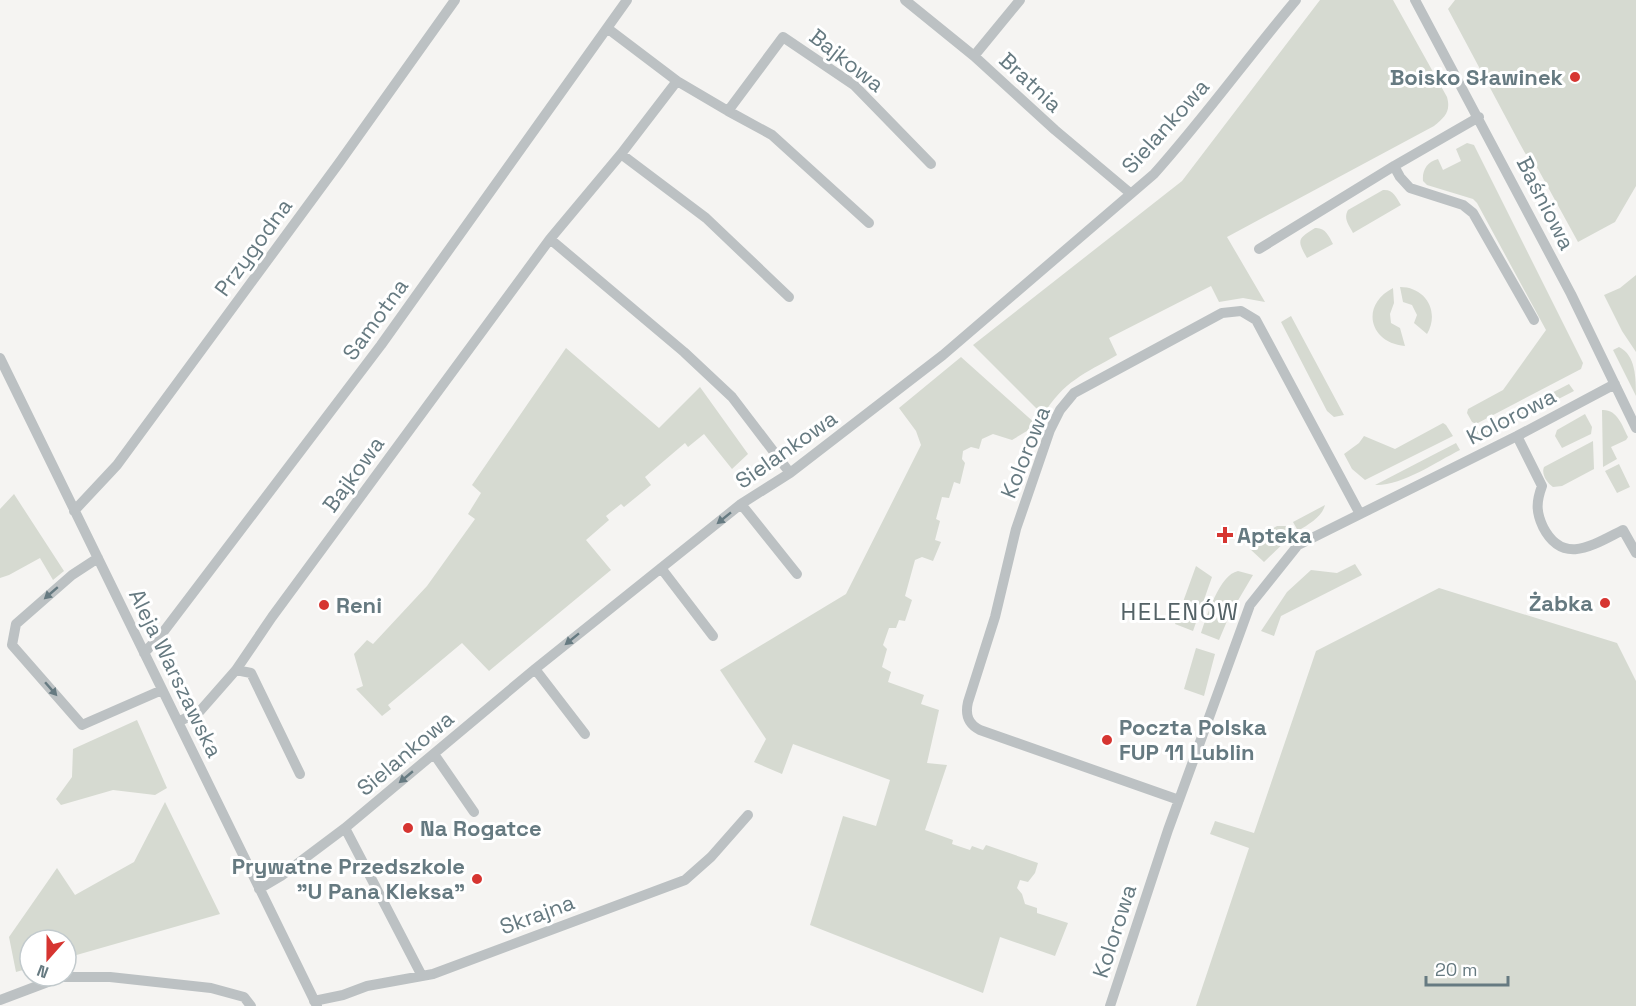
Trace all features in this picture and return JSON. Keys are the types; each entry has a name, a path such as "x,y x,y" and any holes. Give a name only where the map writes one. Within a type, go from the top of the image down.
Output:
{"street":[{"name":"Przygodna","path":"74,511 117,465 332,173 455,0"},
{"name":"Samotna","path":"144,653 168,625 381,345 627,0"},
{"name":"Bratnia","path":"905,0 974,56 1055,130 1130,193"},
{"path":"974,56 1020,0"},
{"name":"Sielankowa","path":"259,889 281,876 345,828 535,669 741,504 790,473 943,356 1154,174 1296,0"},
{"name":"Baśniowa","path":"1415,0 1479,117 1592,335 1636,428"},
{"path":"608,28 677,81 772,135 869,224"},
{"name":"Bajkowa","path":"728,111 783,37 854,85 931,164"},
{"name":"Bajkowa","path":"178,722 200,711 236,670 272,617 550,239 621,154 677,81"},
{"path":"1259,249 1479,117"},
{"path":"621,154 706,218 789,297"},
{"path":"1394,166 1410,188 1463,205 1473,213 1534,320"},
{"path":"550,239 684,352 732,397 790,473"},
{"name":"Kolorowa","path":"1179,800 980,730 972,726 968,719 966,710 968,702 995,617 1016,529 1050,430 1060,410 1074,393 1185,331 1222,313 1241,311 1256,320 1360,514"},
{"name":"Aleja Warszawska","path":"0,358 315,1003"},
{"name":"Kolorowa","path":"1110,1006 1179,800 1250,605 1298,545 1517,436 1615,384"},
{"path":"1517,436 1542,486 1537,500 1538,516 1551,541 1567,550 1587,548 1623,530 1636,553"},
{"path":"741,504 797,574"},
{"path":"98,558 72,575 16,624 12,645 82,725 162,690"},
{"path":"661,568 713,636"},
{"path":"535,669 585,734"},
{"path":"236,670 251,673 300,774"},
{"path":"434,754 474,812"},
{"name":"Skrajna","path":"315,1003 367,986 442,970 685,880 711,857 748,815"},
{"path":"345,828 422,976"},
{"path":"0,1000 61,977 100,977 211,988 244,997 251,1006"}],"shaded area":[{"path":"1320,0 1393,0 1447,97 1448,110 1444,117 1434,126 1227,237 1265,302 1243,298 1219,302 1211,286 1109,338 1117,355 1067,386 1043,415 973,345 1182,181"},
{"name":"Boisko Sławinek","path":"1455,0 1636,0 1636,186 1615,222 1578,242 1538,169 1529,160 1520,144 1448,9"},
{"path":"1467,143 1474,145 1583,363 1581,369 1476,424 1472,422 1467,413 1468,409 1503,390 1546,330 1477,203 1473,199 1427,185 1423,181 1426,167 1434,160 1438,159 1443,170 1461,161 1456,149"},
{"path":"1383,190 1392,192 1401,205 1353,233 1346,219 1348,210"},
{"path":"1315,228 1324,231 1333,244 1307,258 1300,243 1305,235"},
{"path":"1636,275 1636,352 1622,331 1604,295 1620,288"},
{"path":"1400,287 1417,291 1428,302 1432,317 1427,334 1414,323 1417,315 1412,305 1403,302"},
{"path":"1393,288 1394,303 1390,314 1391,323 1400,328 1405,346 1383,338 1373,322 1376,304"},
{"path":"1291,316 1344,415 1334,417 1327,411 1281,322"},
{"path":"1619,347 1625,351 1632,362 1636,396 1613,350"},
{"path":"566,348 659,428 700,387 748,454 732,469 704,434 688,447 685,443 645,477 651,485 624,507 621,504 606,516 609,520 586,540 611,570 489,671 462,643 388,705 391,709 382,716 356,689 363,686 354,654 367,640 373,644 427,586 475,519 468,514 481,493 472,485"},
{"path":"961,357 1037,425 1012,440 993,434 982,439 979,449 971,447 963,451 962,459 965,463 960,484 954,482 949,498 942,497 936,519 940,521 935,540 941,542 933,561 922,557 915,560 905,596 912,600 905,621 899,620 896,628 889,628 883,645 887,649 882,667 891,672 888,682 924,695 921,704 939,710 927,763 947,765 925,830 953,840 952,844 970,850 972,846 983,850 986,845 1038,863 1035,873 1028,882 1020,880 1017,888 1025,904 1037,908 1037,913 1068,923 1055,956 1000,937 983,993 810,925 843,816 876,826 890,780 793,744 782,774 754,762 766,739 720,670 846,594 921,445 916,431 899,408"},
{"path":"1569,384 1574,391 1481,439 1476,432"},
{"path":"1602,410 1615,415 1628,437 1611,447 1617,459 1603,467"},
{"path":"1585,414 1592,427 1591,434 1562,448 1555,436 1557,430"},
{"path":"1443,423 1453,436 1365,480 1352,469 1344,454 1359,443 1364,436 1395,449"},
{"path":"1593,441 1594,469 1562,486 1553,487 1544,475 1544,467"},
{"path":"1456,443 1460,450 1419,472 1396,482 1375,485"},
{"path":"1619,464 1630,487 1617,493 1605,471"},
{"path":"14,494 64,571 53,580 40,558 0,578 0,509"},
{"path":"1325,505 1318,517 1298,531 1293,522"},
{"path":"1277,526 1287,526 1292,535 1264,562 1250,549 1253,540"},
{"path":"1355,564 1362,575 1281,616 1274,636 1261,631 1287,592 1311,570 1337,573"},
{"path":"1196,566 1212,577 1193,631 1175,624"},
{"path":"1238,571 1253,575 1230,614 1219,640 1201,633 1210,607 1220,588 1231,574"},
{"path":"1439,588 1617,643 1636,681 1636,1006 1196,1006 1249,848 1210,834 1215,821 1254,833 1316,651"},
{"path":"1196,648 1215,654 1204,696 1184,689"},
{"path":"137,720 167,788 155,795 113,790 61,805 56,799 72,777 73,749"},
{"path":"165,802 220,914 78,955 78,928 18,928 18,971 16,972 9,937 57,868 75,895 134,862"}],"place":[{"name":"Boisko Sławinek","path":"1575,77"},
{"name":"Apteka","path":"1225,535"},
{"name":"Żabka","path":"1605,603"},
{"name":"Reni","path":"324,605"},
{"name":"Poczta Polska FUP 11 Lublin","path":"1107,740"},
{"name":"Na Rogatce","path":"408,828"},
{"name":"Prywatne Przedszkole \"U Pana Kleksa\"","path":"477,879"}],"district":[{"name":"HELENÓW","path":"1180,611"}]}
